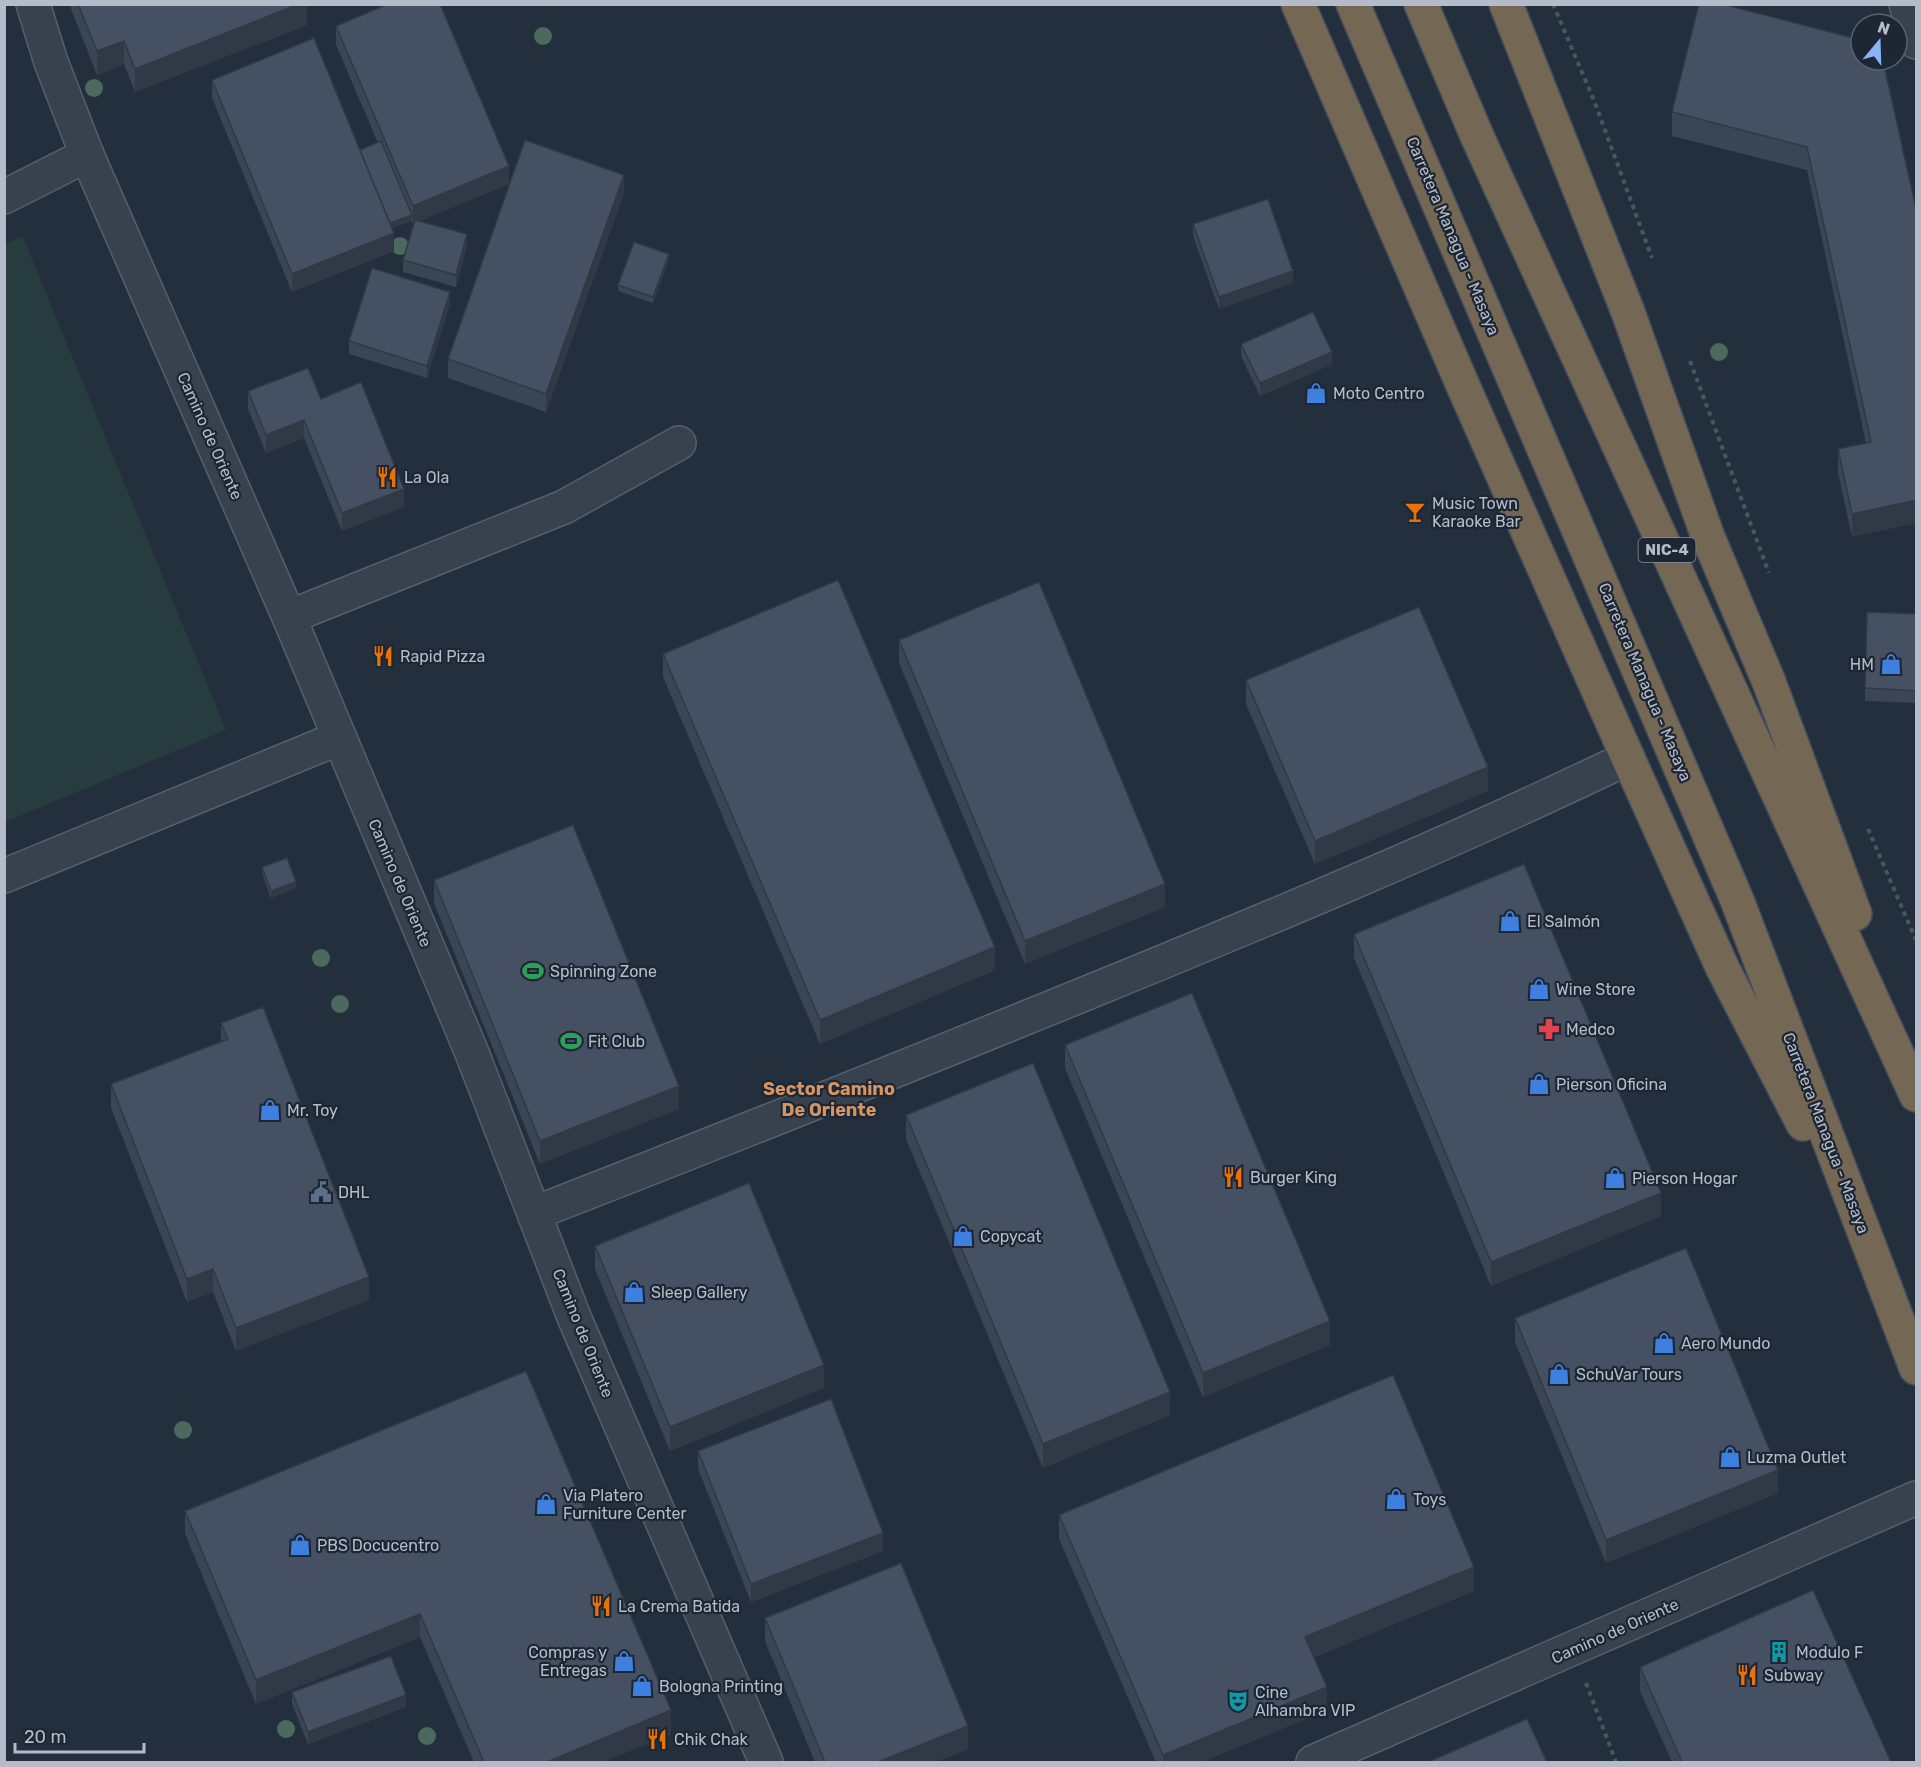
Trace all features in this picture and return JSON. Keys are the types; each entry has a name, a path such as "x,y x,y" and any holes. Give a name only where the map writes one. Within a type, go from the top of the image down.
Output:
{"highway":[{"path":"1298,4 1464,388 1723,969 1876,1264"},
{"name":"Carretera Managua - Masaya","path":"1353,4 1737,900 1917,1368"},
{"name":"NIC-4","path":"1421,4 1482,147 1917,1095"},
{"path":"1506,4 1628,312 1708,537 1769,682 1917,1078"}],"street":[{"name":"Camino de Oriente","path":"33,4 51,62 87,155 289,617 472,1053 574,1317 766,1762"},
{"path":"1906,4 1917,42"},
{"path":"4,197 87,155"},
{"path":"289,617 564,507 679,443"},
{"path":"4,876 339,738"},
{"path":"535,1213 759,1126 1256,924 1562,790 1628,758"},
{"name":"Camino de Oriente","path":"1313,1762 1917,1498"}],"path":[{"path":"1553,4 1595,103 1652,259"},
{"path":"1689,358 1772,580"},
{"path":"1865,822 1917,939"},
{"path":"1590,1694 1616,1762"}],"green space":[{"path":"23,237 226,730 5,822 4,244"}],"building":[{"path":"78,4 299,4 135,69 124,41 97,51"},
{"path":"388,4 440,4 509,166 413,206 336,26"},
{"path":"1699,4 1722,4 1849,37 1849,72 1886,72 1917,213 1917,500 1852,514 1838,449 1871,442 1807,147 1672,112"},
{"path":"314,38 394,233 292,274 212,80"},
{"path":"525,140 624,175 546,394 448,359"},
{"path":"381,141 412,215 390,223 360,150"},
{"path":"1268,199 1293,271 1219,297 1193,224"},
{"path":"415,220 467,234 456,275 403,260"},
{"path":"634,242 669,254 653,297 618,285"},
{"path":"372,268 450,292 427,366 349,341"},
{"path":"1313,312 1332,352 1260,383 1241,344"},
{"path":"308,368 321,399 361,382 404,489 342,513 304,420 266,435 248,391"},
{"path":"838,580 995,947 820,1020 663,654"},
{"path":"1039,582 1165,884 1025,941 899,640"},
{"path":"1419,607 1488,767 1315,841 1246,680"},
{"name":"HM","path":"1867,612 1917,614 1917,691 1865,688"},
{"path":"573,825 679,1086 540,1141 434,880"},
{"path":"287,858 296,882 271,891 262,867"},
{"path":"1524,864 1661,1193 1491,1262 1354,934"},
{"path":"1192,993 1330,1321 1203,1373 1065,1045"},
{"path":"263,1007 369,1277 236,1328 213,1269 187,1279 111,1084 228,1039 221,1023"},
{"path":"1033,1063 1170,1392 1043,1444 906,1115"},
{"path":"749,1183 824,1365 670,1427 595,1246"},
{"path":"1686,1248 1778,1470 1606,1540 1515,1318"},
{"path":"526,1371 671,1710 547,1762 484,1762 420,1614 256,1680 185,1511"},
{"path":"1393,1375 1474,1567 1305,1637 1327,1687 1163,1755 1059,1515"},
{"path":"831,1399 883,1533 751,1584 698,1451"},
{"path":"901,1563 968,1726 878,1762 825,1762 765,1618"},
{"name":"Modulo F","path":"1813,1590 1891,1762 1682,1762 1640,1667"},
{"path":"391,1656 406,1695 308,1732 292,1692"},
{"path":"1527,1719 1547,1762 1428,1762"}],"place":[{"name":"Moto Centro","path":"1316,393"},
{"name":"La Ola","path":"387,477"},
{"name":"Music Town Karaoke Bar","path":"1415,512"},
{"name":"Rapid Pizza","path":"383,656"},
{"name":"HM","path":"1891,664"},
{"name":"El Salmón","path":"1510,921"},
{"name":"Spinning Zone","path":"533,971"},
{"name":"Wine Store","path":"1539,989"},
{"name":"Medco","path":"1549,1029"},
{"name":"Fit Club","path":"571,1041"},
{"name":"Pierson Oficina","path":"1539,1084"},
{"name":"Mr. Toy","path":"270,1110"},
{"name":"Burger King","path":"1233,1177"},
{"name":"Pierson Hogar","path":"1615,1178"},
{"name":"DHL","path":"321,1192"},
{"name":"Copycat","path":"963,1236"},
{"name":"Sleep Gallery","path":"634,1292"},
{"name":"Aero Mundo","path":"1664,1343"},
{"name":"SchuVar Tours","path":"1559,1374"},
{"name":"Luzma Outlet","path":"1730,1457"},
{"name":"Toys","path":"1396,1499"},
{"name":"Via Platero Furniture Center","path":"546,1504"},
{"name":"PBS Docucentro","path":"300,1545"},
{"name":"La Crema Batida","path":"601,1606"},
{"name":"Modulo F","path":"1779,1652"},
{"name":"Compras y Entregas","path":"624,1661"},
{"name":"Subway","path":"1747,1675"},
{"name":"Bologna Printing","path":"642,1686"},
{"name":"Cine Alhambra VIP","path":"1238,1701"},
{"name":"Chik Chak","path":"657,1739"}],"district":[{"name":"Sector Camino De Oriente","path":"829,1099"}]}
